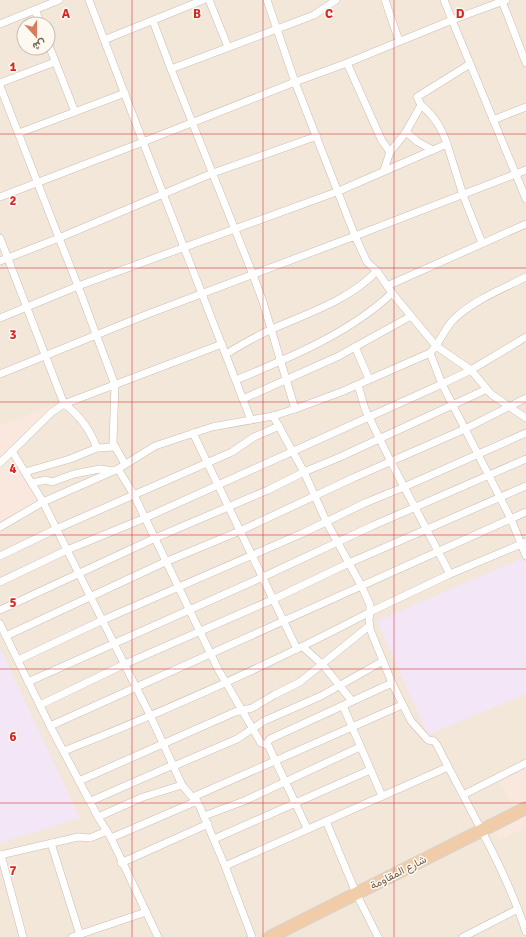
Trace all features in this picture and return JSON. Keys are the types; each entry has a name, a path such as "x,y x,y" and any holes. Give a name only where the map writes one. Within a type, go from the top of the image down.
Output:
{"highway":[{"name":"شارع المقاومة","path":"270,937 526,808"}],"street":[{"path":"0,24 59,0"},
{"path":"89,0 143,142 165,194 183,248 251,420"},
{"path":"104,40 203,0"},
{"path":"209,0 228,47"},
{"path":"267,0 295,82 339,191 355,236 367,262 377,271 392,293 436,346 471,370 485,390 526,418"},
{"path":"171,69 278,30 314,15 336,0"},
{"path":"385,0 400,41"},
{"path":"444,0 526,199"},
{"path":"0,197 504,1 524,49 526,63"},
{"path":"35,10 38,16"},
{"path":"152,21 253,275 271,329 294,409"},
{"path":"53,56 75,112"},
{"path":"55,62 0,84 115,385 113,439 114,446 125,464"},
{"path":"347,63 382,141 390,152"},
{"path":"470,64 417,97 421,105 440,125 463,195 482,244"},
{"path":"19,133 125,94"},
{"path":"384,170 390,152 406,132 421,105"},
{"path":"493,120 526,107"},
{"path":"406,132 418,142 433,150"},
{"path":"0,261 59,238 213,173 317,136"},
{"path":"0,318 78,286 339,191 384,170 447,144"},
{"path":"0,374 202,294 526,170"},
{"path":"387,286 526,224"},
{"path":"0,238 47,356 64,404 76,413 84,423 97,448"},
{"path":"226,354 271,329 336,300 366,283 377,271"},
{"path":"0,527 43,502 116,470 155,446 222,425 274,416 358,385 430,353 447,327 460,314 475,303 526,277"},
{"path":"236,380 281,362 355,322 373,310 392,293"},
{"path":"243,399 286,381 355,347 411,316"},
{"path":"0,582 67,550 145,518 292,450 370,417 442,384 471,370 526,337"},
{"path":"0,463 64,404 222,344"},
{"path":"355,347 369,379"},
{"path":"430,353 442,384 524,543 526,556"},
{"path":"358,385 370,417 391,462 450,574"},
{"path":"0,610 154,539 268,490 304,472 485,390"},
{"path":"6,636 165,562 316,497 353,478 465,429 526,398"},
{"path":"274,416 304,472 326,521 362,587 370,605 369,626 402,705 418,729 428,740 434,741 437,745 500,866 518,908 526,932"},
{"path":"0,556 56,528 134,496 232,452 254,437 279,426"},
{"path":"193,433 206,463 252,554 283,620 300,648 323,665 340,684 352,701"},
{"path":"18,660 365,502 404,487 526,433"},
{"path":"25,472 70,459 97,448 114,446"},
{"path":"12,451 43,502 80,574 150,715 182,785 195,799 208,824 252,937"},
{"path":"28,682 338,543 372,526 526,459"},
{"path":"32,483 46,480 52,482 74,474 100,469 116,470"},
{"path":"116,470 134,496 210,654 260,743 267,745"},
{"path":"40,705 124,664 274,599 349,563 526,486"},
{"path":"50,726 283,620 438,553 526,512"},
{"path":"64,751 226,682 300,648 370,612 450,574 524,543"},
{"path":"0,624 50,726 91,801 98,817 111,838 121,862 158,937"},
{"path":"79,781 241,710 246,711 252,708 300,682 323,665 369,626"},
{"path":"91,801 237,738 252,728 320,696 383,661"},
{"path":"267,745 268,741 276,736 392,683"},
{"path":"111,838 274,761 402,705"},
{"path":"343,706 382,796"},
{"path":"267,745 307,828"},
{"path":"204,816 284,783 360,748"},
{"path":"463,795 526,763"},
{"path":"225,866 307,828 448,767"},
{"path":"214,839 370,770"},
{"path":"98,817 143,796 182,785"},
{"path":"326,821 356,893 378,937"},
{"path":"121,862 208,824"},
{"path":"23,937 0,855 85,836 90,838 107,831"},
{"path":"51,843 76,936 146,912"},
{"path":"463,937 518,908"}],"shaded area":[{"path":"0,0 526,0 526,937 0,937"},
{"path":"54,404 55,407 9,451 40,502 0,527 0,426"},
{"path":"523,558 526,564 526,694 428,735 377,621"},
{"path":"0,648 80,818 0,843"},
{"path":"526,768 526,803 514,808 500,782"},
{"path":"526,812 526,828 499,840 493,828"}]}
